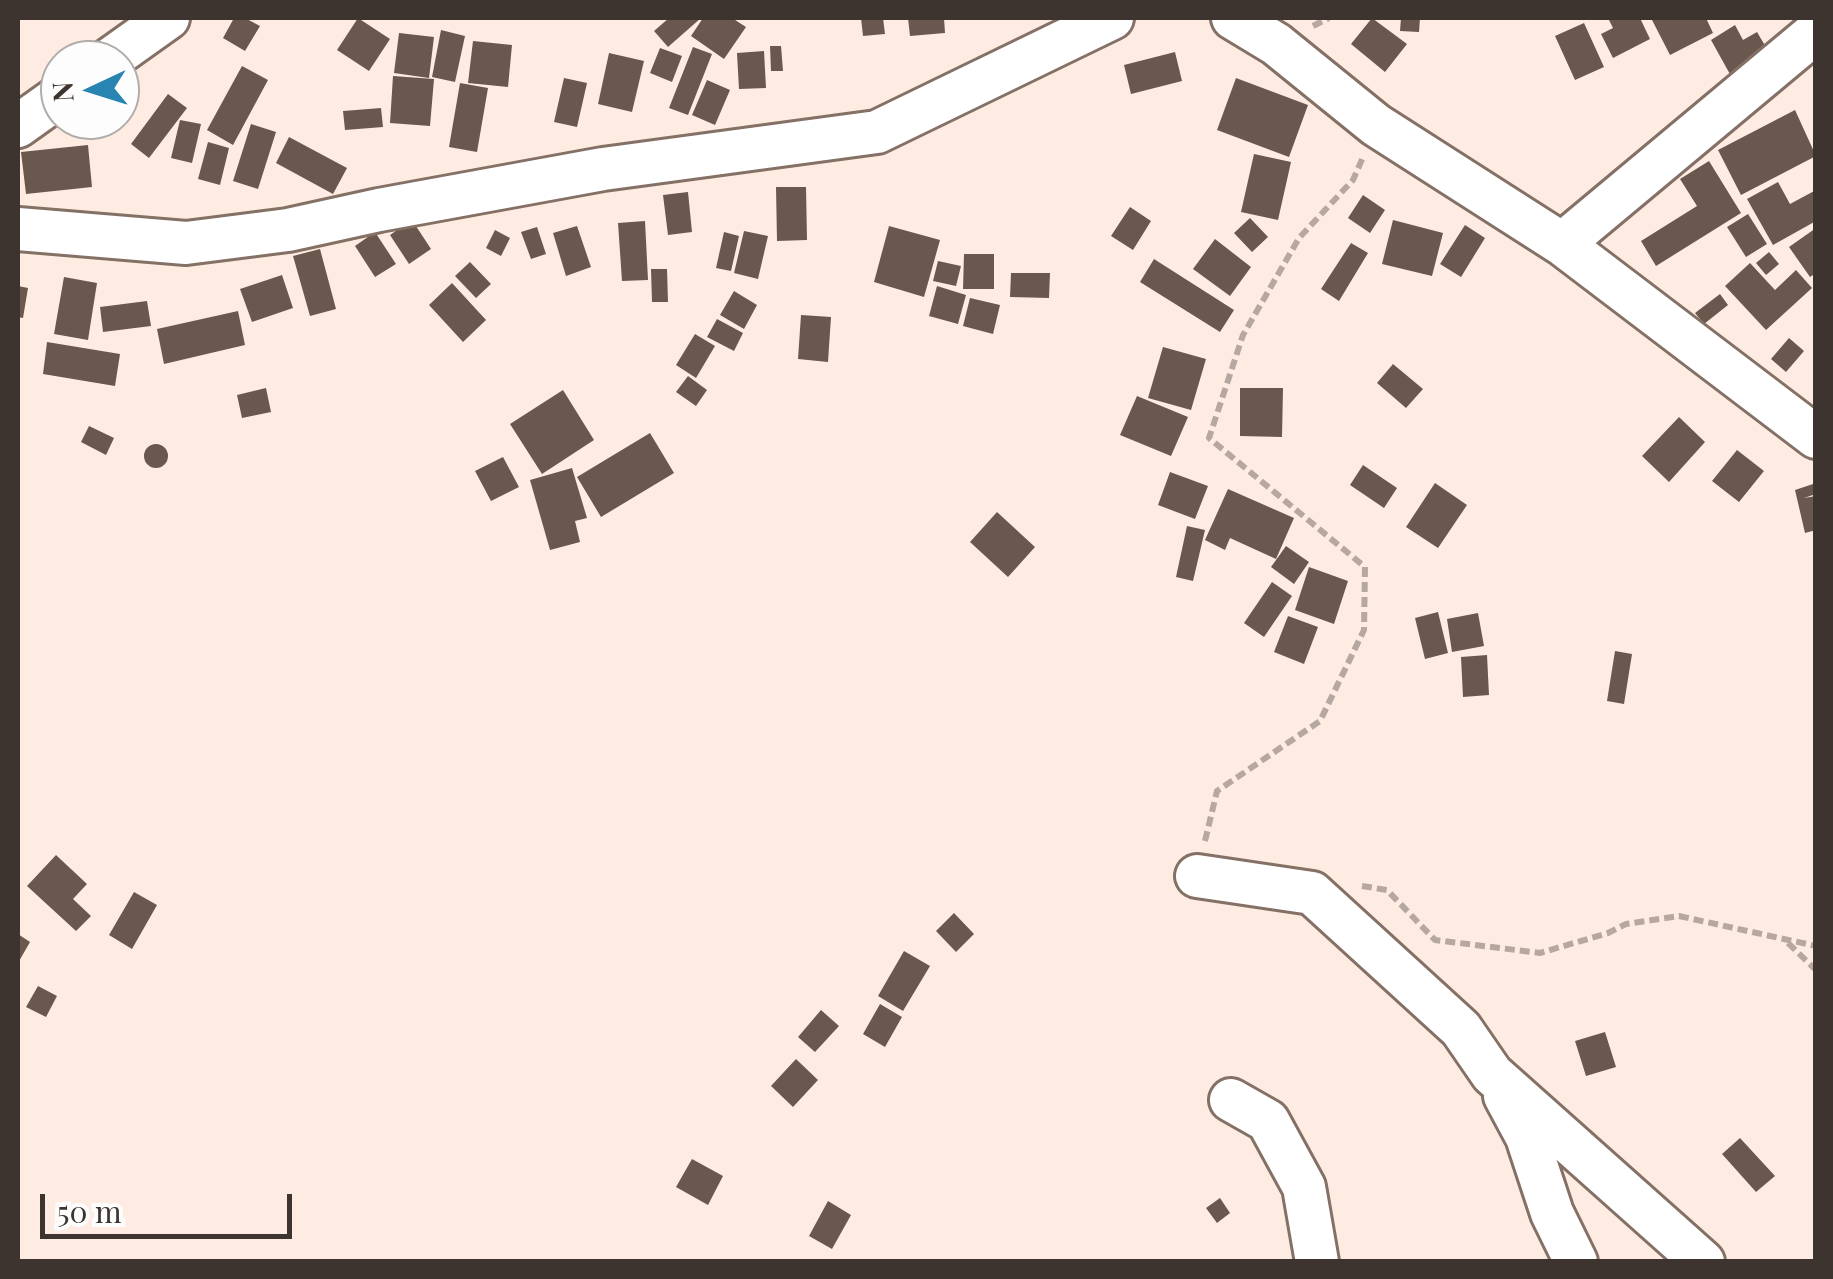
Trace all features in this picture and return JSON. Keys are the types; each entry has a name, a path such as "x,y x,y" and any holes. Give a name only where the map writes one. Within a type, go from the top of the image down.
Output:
{"street":[{"path":"137,40 168,18"},
{"path":"18,229 186,244 288,230 603,169 877,132 1112,18"},
{"path":"1234,18 1276,44 1376,125 1562,244 1816,437"},
{"path":"1562,244 1798,32"},
{"path":"18,126 40,110"},
{"path":"1197,876 1312,893 1460,1028 1492,1074 1527,1138 1552,1213 1576,1262"},
{"path":"1492,1074 1704,1262"},
{"path":"1231,1100 1268,1121 1304,1187 1317,1262"}],"path":[{"path":"1197,876 1217,792 1320,721 1364,630 1365,567 1209,438 1243,335 1299,238 1353,180 1376,125"},
{"path":"1312,893 1346,884 1387,890 1435,940 1540,953 1626,924 1679,916 1816,946"},
{"path":"1787,942 1816,970"}],"building":[{"path":"234,18 245,18 260,26 245,51 223,38"},
{"path":"358,18 390,39 369,71 337,50"},
{"path":"669,18 701,18 668,47 654,31"},
{"path":"703,18 732,18 746,27 724,59 691,36"},
{"path":"861,18 883,18 885,34 863,36"},
{"path":"908,18 944,18 945,33 910,36"},
{"path":"1372,18 1407,44 1385,72 1351,44"},
{"path":"1401,18 1420,18 1419,32 1400,31"},
{"path":"1608,18 1640,18 1650,39 1613,58 1601,34 1613,28"},
{"path":"1651,18 1706,18 1713,33 1670,55"},
{"path":"1584,23 1604,67 1575,80 1555,36"},
{"path":"1735,25 1743,40 1757,32 1770,54 1731,76 1711,40"},
{"path":"441,30 465,36 455,82 432,77"},
{"path":"399,33 434,37 429,78 394,73"},
{"path":"473,41 512,45 508,87 468,83"},
{"path":"770,46 781,46 783,71 771,71"},
{"path":"693,47 712,54 688,115 669,108"},
{"path":"660,48 682,56 672,82 650,73"},
{"path":"764,51 766,88 739,89 737,53"},
{"path":"1175,52 1182,81 1131,94 1124,65"},
{"path":"609,53 644,61 632,112 598,104"},
{"path":"242,66 268,80 233,145 207,130"},
{"path":"393,76 434,79 430,126 390,123"},
{"path":"564,78 587,83 577,127 554,122"},
{"path":"1236,78 1308,105 1289,157 1217,130"},
{"path":"707,80 730,90 715,125 692,115"},
{"path":"460,83 488,88 477,152 449,147"},
{"path":"168,94 187,108 149,158 131,144 140,140 140,132"},
{"path":"381,108 383,127 345,130 343,111"},
{"path":"1795,110 1816,156 1741,195 1718,150"},
{"path":"180,120 201,124 192,163 171,158"},
{"path":"251,124 276,132 258,189 233,181"},
{"path":"289,137 347,168 333,194 276,163"},
{"path":"208,142 229,148 220,185 198,179"},
{"path":"88,145 92,187 26,194 21,152"},
{"path":"1254,154 1291,162 1278,220 1241,212"},
{"path":"1709,161 1741,213 1656,266 1641,241 1697,206 1680,179"},
{"path":"1778,182 1790,204 1816,190 1816,221 1773,245 1747,199"},
{"path":"776,187 806,187 807,240 777,241"},
{"path":"688,192 692,232 668,235 663,195"},
{"path":"1363,195 1385,210 1370,233 1348,218"},
{"path":"1130,207 1151,221 1133,250 1111,236"},
{"path":"1748,214 1767,244 1746,257 1727,227"},
{"path":"1250,218 1268,237 1252,252 1234,233"},
{"path":"412,220 431,249 409,264 390,235"},
{"path":"1393,220 1443,233 1432,276 1382,264"},
{"path":"645,221 648,280 622,281 618,223"},
{"path":"1465,225 1485,238 1461,277 1440,264"},
{"path":"577,226 591,267 566,276 553,233"},
{"path":"889,226 940,240 924,297 874,282"},
{"path":"537,227 546,254 531,259 521,232"},
{"path":"1816,228 1816,273 1810,277 1789,247"},
{"path":"495,230 510,238 501,256 486,248"},
{"path":"744,231 768,236 758,279 734,273"},
{"path":"375,232 396,264 375,277 355,246"},
{"path":"724,232 739,236 731,271 716,268"},
{"path":"1215,239 1251,267 1230,296 1193,269"},
{"path":"1351,243 1368,253 1339,301 1321,289"},
{"path":"320,249 336,309 310,316 293,256"},
{"path":"1769,252 1779,264 1766,275 1756,263"},
{"path":"964,254 994,254 994,289 963,289"},
{"path":"1154,259 1234,310 1220,332 1140,282"},
{"path":"938,261 961,266 956,286 933,281"},
{"path":"470,262 491,284 476,298 455,276"},
{"path":"1750,263 1775,290 1796,270 1812,288 1766,330 1725,286"},
{"path":"651,269 667,269 668,302 652,302"},
{"path":"1011,273 1050,273 1049,298 1010,297"},
{"path":"282,275 293,308 252,322 240,289"},
{"path":"64,277 97,283 88,340 54,334"},
{"path":"452,283 486,320 463,342 429,305"},
{"path":"18,286 28,288 23,318 18,317"},
{"path":"937,286 966,295 958,324 929,316"},
{"path":"734,291 757,305 744,329 720,315"},
{"path":"1720,294 1728,305 1704,324 1695,313"},
{"path":"970,298 1000,305 993,334 963,326"},
{"path":"147,301 151,326 103,332 100,307"},
{"path":"238,311 245,345 164,364 157,329"},
{"path":"801,315 831,317 828,362 798,359"},
{"path":"717,319 743,333 734,351 707,337"},
{"path":"695,334 715,346 696,378 676,365"},
{"path":"1789,338 1804,351 1786,372 1771,359"},
{"path":"47,342 120,354 115,386 43,374"},
{"path":"1163,347 1206,359 1191,410 1148,398"},
{"path":"1393,364 1423,389 1406,408 1377,383"},
{"path":"688,376 707,390 696,406 676,392"},
{"path":"266,388 271,412 242,418 237,395"},
{"path":"1240,388 1283,388 1282,437 1240,436"},
{"path":"563,390 594,440 542,474 510,424"},
{"path":"1137,396 1188,417 1171,456 1120,435"},
{"path":"1679,417 1705,442 1669,482 1642,456"},
{"path":"89,426 114,438 106,455 81,442"},
{"path":"650,433 674,473 601,517 577,477"},
{"path":"156,444 168,456 156,468 144,456"},
{"path":"1737,450 1764,471 1739,502 1712,481"},
{"path":"503,457 519,487 491,501 475,471"},
{"path":"1363,465 1397,488 1384,508 1350,485"},
{"path":"572,468 587,518 575,521 580,542 550,550 530,480"},
{"path":"1170,472 1208,486 1195,519 1158,505"},
{"path":"1435,483 1467,505 1438,548 1406,527"},
{"path":"1816,483 1816,494 1804,498 1816,496 1816,530 1805,533 1795,490"},
{"path":"1228,489 1294,518 1276,559 1230,538 1225,550 1205,540"},
{"path":"997,512 1035,547 1008,577 970,542"},
{"path":"1187,526 1205,530 1193,581 1176,577"},
{"path":"1286,546 1309,562 1294,584 1271,567"},
{"path":"1309,567 1348,581 1334,624 1295,610"},
{"path":"1272,582 1292,596 1264,637 1244,623"},
{"path":"1438,612 1448,653 1425,659 1415,618"},
{"path":"1478,613 1484,646 1452,652 1447,619"},
{"path":"1288,616 1318,627 1304,664 1274,652"},
{"path":"1615,651 1632,654 1624,704 1607,701"},
{"path":"1487,655 1489,695 1463,697 1461,657"},
{"path":"56,855 87,884 73,899 91,916 76,931 27,886"},
{"path":"134,892 157,905 132,949 109,935"},
{"path":"954,913 974,934 956,952 936,931"},
{"path":"18,934 30,942 18,963"},
{"path":"904,951 930,966 903,1011 878,996"},
{"path":"38,986 57,996 46,1017 26,1007"},
{"path":"880,1004 902,1017 885,1047 863,1034"},
{"path":"821,1010 839,1026 815,1052 798,1037"},
{"path":"1605,1032 1616,1067 1586,1076 1575,1041"},
{"path":"796,1059 818,1080 793,1107 771,1086"},
{"path":"1740,1138 1775,1176 1756,1192 1722,1154"},
{"path":"692,1159 723,1176 708,1205 676,1187"},
{"path":"1220,1198 1230,1213 1217,1223 1206,1208"},
{"path":"828,1201 851,1215 832,1249 809,1236"}]}
